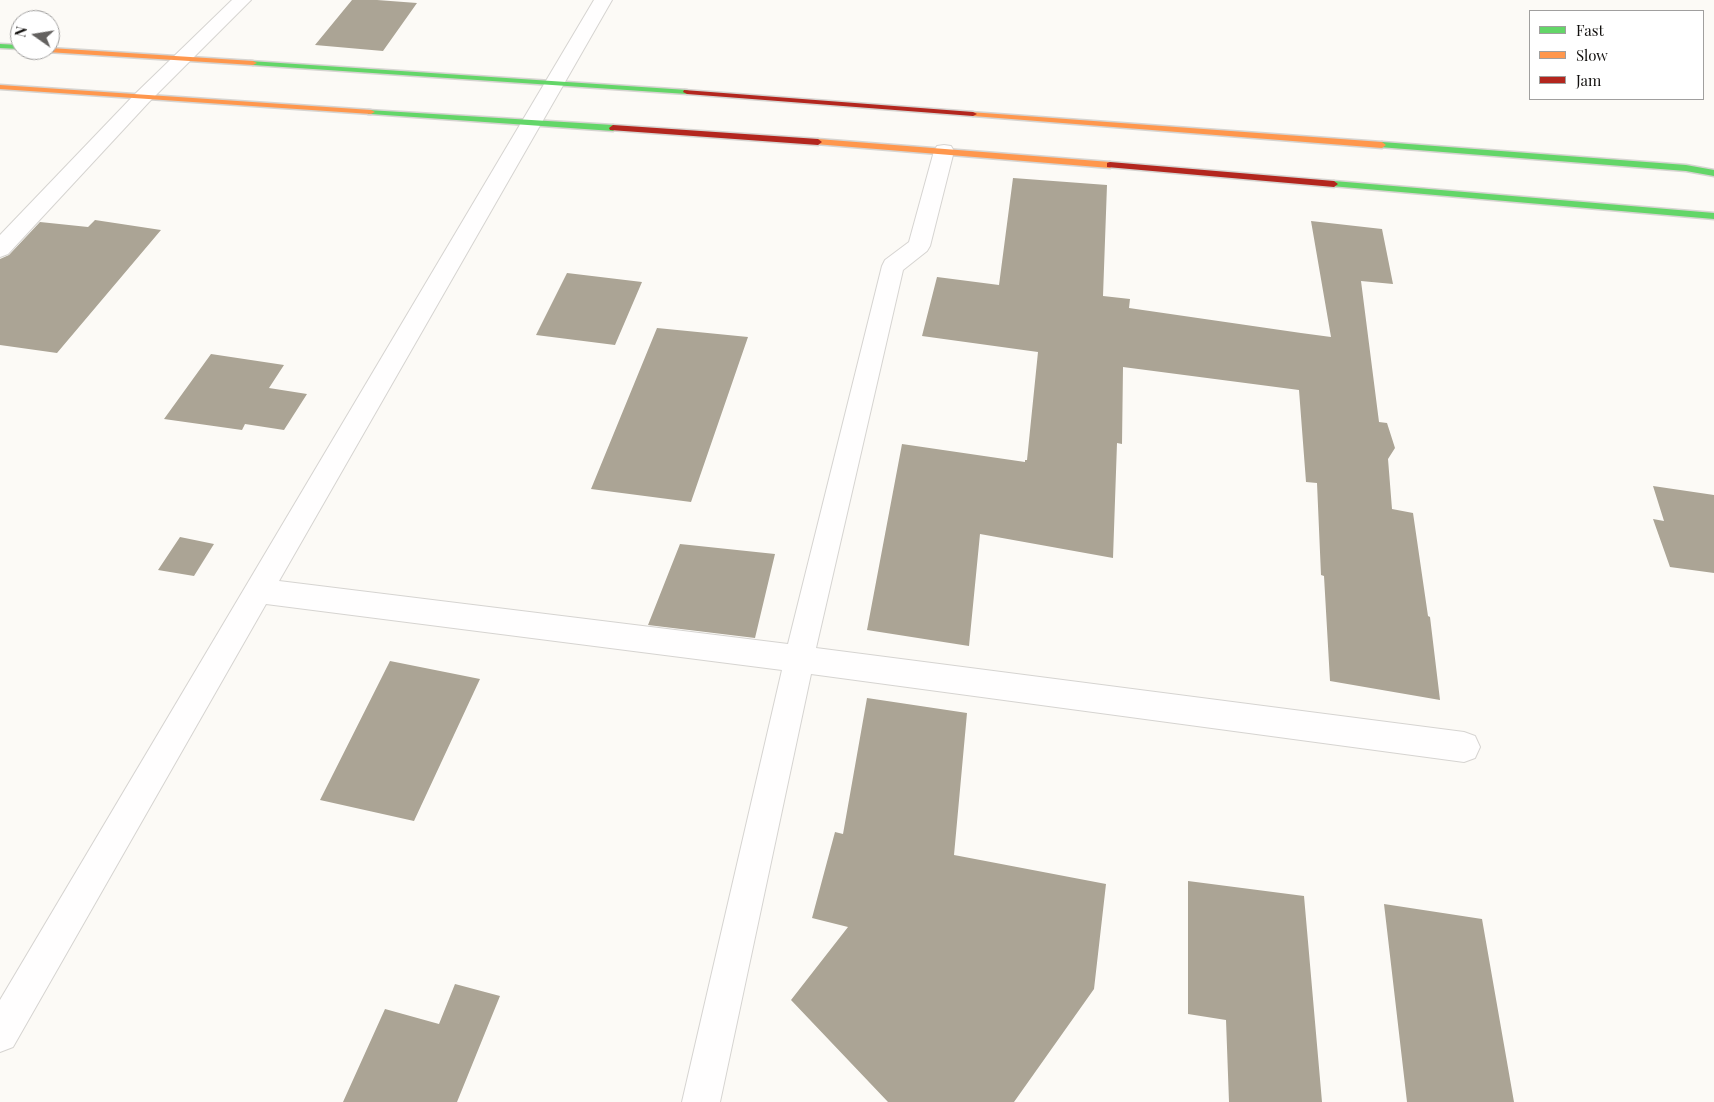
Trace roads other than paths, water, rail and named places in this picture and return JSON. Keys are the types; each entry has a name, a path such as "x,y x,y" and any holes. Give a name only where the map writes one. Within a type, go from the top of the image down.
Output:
{"street":[{"path":"0,249 142,98 242,0"},
{"path":"0,1034 603,0"},
{"path":"60,51 555,82 1656,165 1714,173"},
{"path":"0,87 944,151 1714,216"},
{"path":"701,1102 799,659 893,266 919,246 944,151"},
{"path":"259,590 1464,746"}]}
